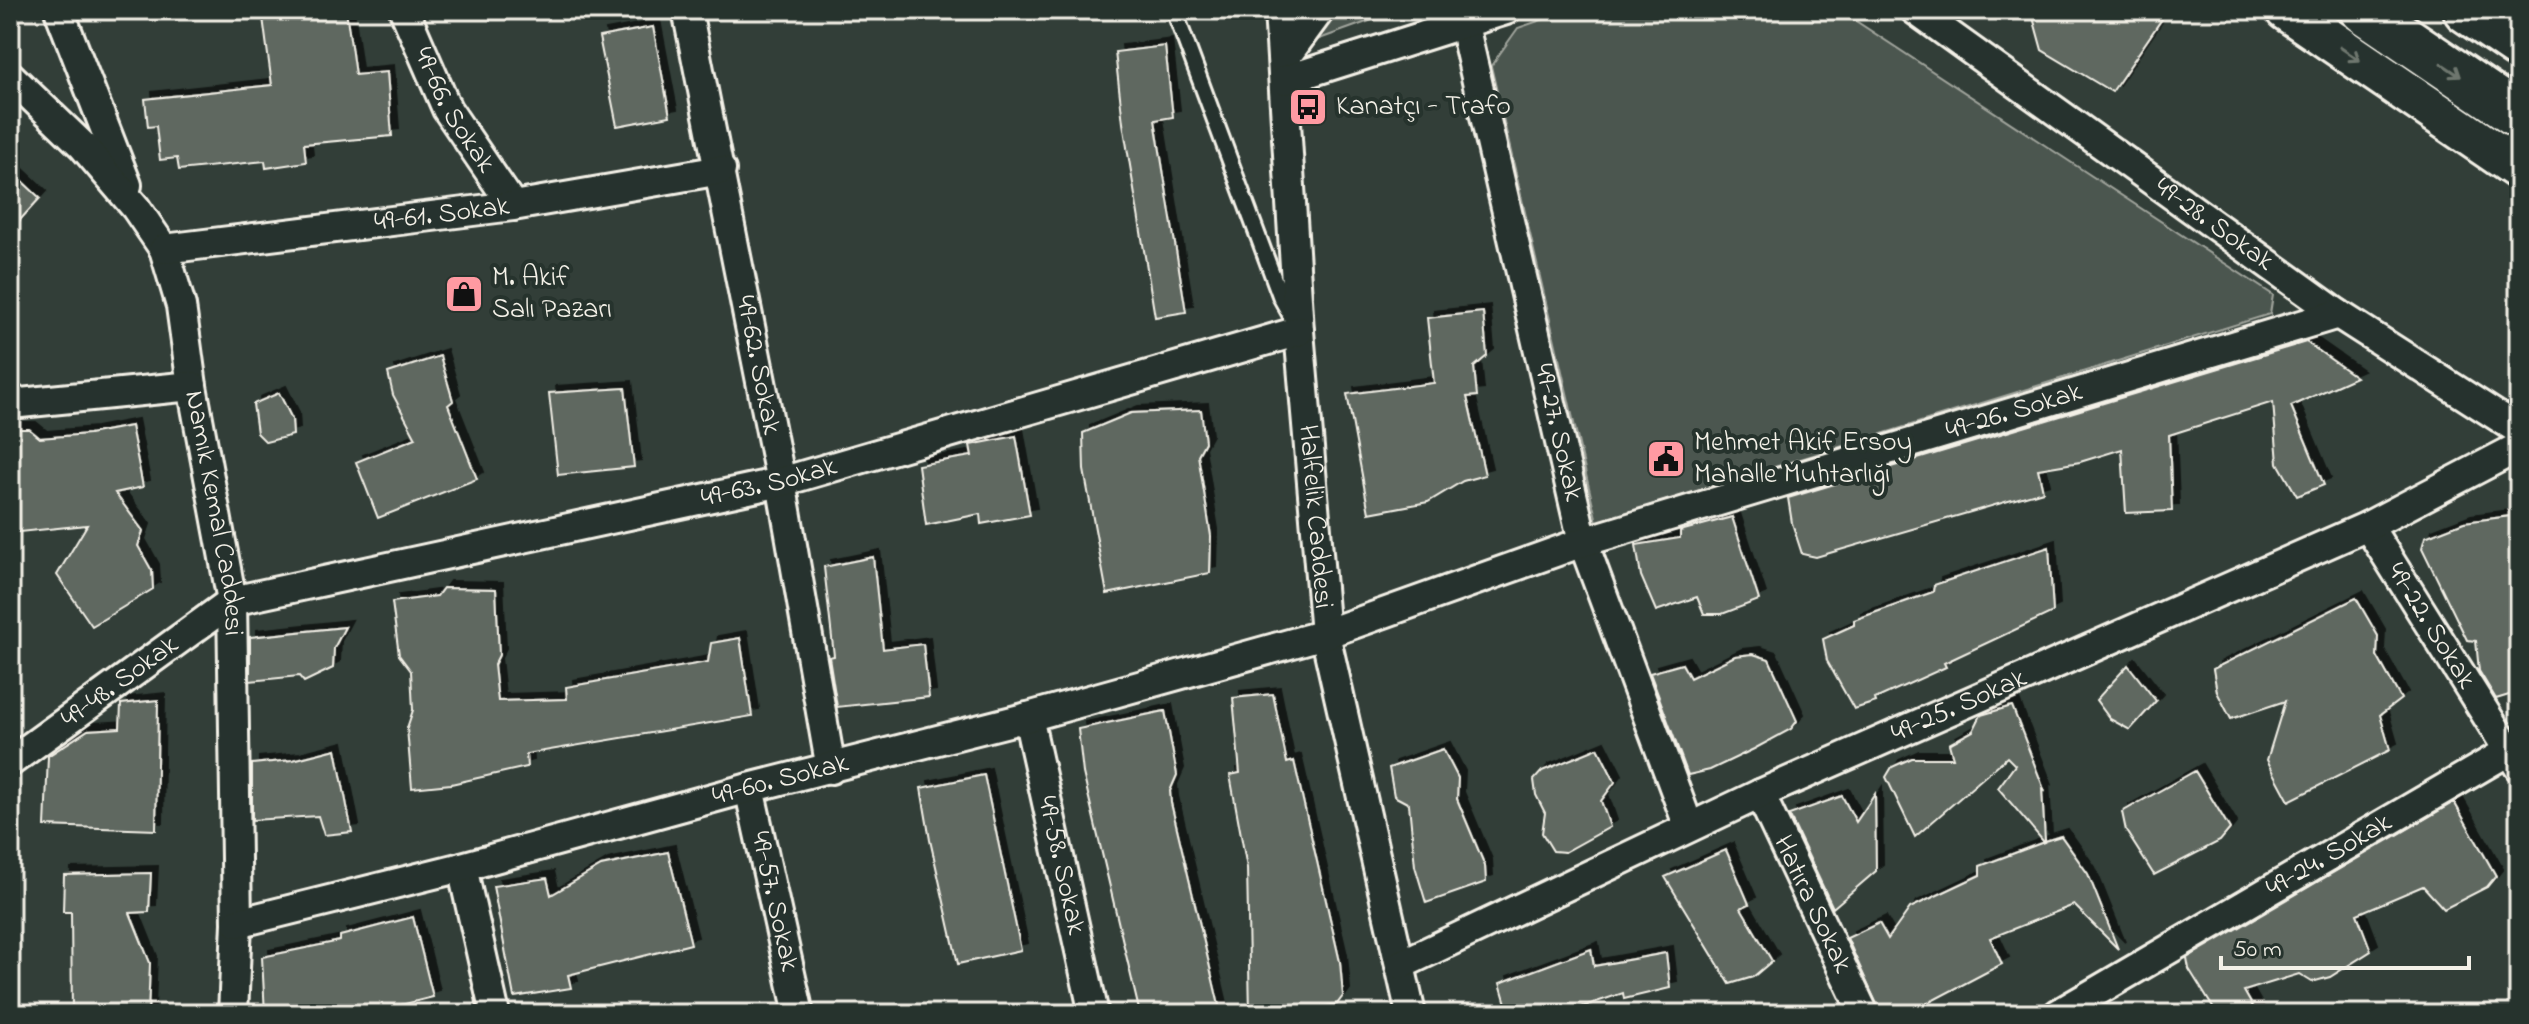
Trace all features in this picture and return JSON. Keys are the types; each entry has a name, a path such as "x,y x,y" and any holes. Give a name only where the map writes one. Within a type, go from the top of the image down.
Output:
{"highway":[{"path":"2363,10 2519,116"},
{"path":"2466,10 2519,46"}],"main road":[{"path":"2286,10 2519,169"}],"street":[{"path":"59,10 136,208"},
{"name":"49-66. Sokak","path":"404,10 447,109 513,206"},
{"name":"49-62. Sokak","path":"687,10 781,482 831,769"},
{"name":"Halfelik Caddesi","path":"1279,10 1299,331 1325,634 1411,1014"},
{"path":"1285,70 1320,10"},
{"path":"1285,70 1464,25 1506,10"},
{"name":"49-28. Sokak","path":"1915,10 2338,314 2519,430"},
{"name":"49-27. Sokak","path":"1464,25 1583,542 1689,827"},
{"name":"Namık Kemal Caddesi","path":"10,76 83,146 136,208 164,249 181,306 192,386 232,601 237,923 233,1014"},
{"name":"49-61. Sokak","path":"164,249 513,206 721,170"},
{"name":"49-26. Sokak","path":"1325,634 1583,542 2338,314"},
{"name":"49-63. Sokak","path":"232,601 781,482 1299,331"},
{"path":"10,404 192,386"},
{"name":"49-25. Sokak","path":"1400,965 1760,794 2368,526 2519,447"},
{"name":"49-22. Sokak","path":"2368,526 2516,754"},
{"name":"49-48. Sokak","path":"10,762 232,601"},
{"name":"49-60. Sokak","path":"237,923 462,867 749,788 1028,717 1325,634"},
{"name":"49-58. Sokak","path":"1028,717 1094,1014"},
{"name":"49-24. Sokak","path":"2058,1014 2516,754"},
{"name":"49-57. Sokak","path":"749,788 799,1014"},
{"name":"Hatıra Sokak","path":"1760,794 1864,1014"},
{"path":"462,867 495,1014"}],"lane":[{"path":"1174,10 1281,298 1299,331"}],"shaded area":[{"path":"1294,10 1400,10 1311,42 1295,26"},
{"path":"1570,10 1839,10 2273,295 2270,314 1597,522 1491,66 1518,28"}],"building":[{"path":"262,10 346,10 355,75 387,72 392,136 304,144 306,162 266,168 265,161 179,170 177,158 160,160 156,126 148,127 145,99 272,85"},
{"path":"2031,10 2168,10 2112,92 2042,50"},
{"path":"653,27 670,116 617,126 599,37"},
{"path":"1165,46 1173,117 1155,120 1186,312 1155,317 1123,123 1115,52"},
{"path":"10,170 40,198 10,231"},
{"path":"1483,312 1487,356 1474,367 1477,396 1467,397 1485,475 1463,481 1428,502 1369,513 1347,394 1434,383 1427,318"},
{"path":"2306,342 2356,377 2291,406 2324,485 2297,496 2278,463 2273,402 2169,435 2172,511 2126,513 2122,449 2080,462 2038,469 2043,491 1816,557 1802,554 1788,498"},
{"path":"440,356 453,401 448,405 477,479 378,518 356,462 416,438 393,395 388,373"},
{"path":"625,388 634,467 558,475 549,393"},
{"path":"279,393 292,419 293,435 266,442 257,433 253,404"},
{"path":"1201,410 1205,442 1198,455 1211,536 1210,573 1107,594 1084,470 1083,433 1131,413"},
{"path":"131,426 143,487 115,493 143,531 138,546 152,571 153,589 92,626 57,575 87,525 10,533 10,429 29,429 40,438 89,434"},
{"path":"1016,436 1030,515 981,524 980,514 926,525 918,465 972,456 970,445"},
{"path":"2519,515 2519,692 2496,699 2479,671 2476,641 2467,640 2422,548 2425,537 2464,522"},
{"path":"1732,517 1759,600 1722,614 1704,614 1697,597 1656,611 1641,576 1636,545 1680,538 1680,531"},
{"path":"2049,547 2053,612 1944,663 1946,667 1875,699 1876,702 1854,709 1827,661 1823,639 1854,625 1854,620 1933,592 1934,585"},
{"path":"873,557 883,649 923,644 929,697 837,707 829,657 834,656 824,567"},
{"path":"443,588 496,589 499,655 494,665 498,701 567,699 566,687 708,662 711,643 740,638 752,716 526,754 527,767 451,784 412,788 407,728 413,710 411,671 399,655 392,602 437,596"},
{"path":"2356,598 2378,636 2377,656 2401,699 2380,715 2390,750 2289,801 2267,760 2285,701 2231,719 2217,692 2213,669"},
{"path":"345,627 334,648 333,668 304,682 299,676 250,681 250,637"},
{"path":"1753,654 1769,659 1797,721 1791,729 1754,749 1710,770 1688,775 1650,673 1682,664 1690,678 1735,656"},
{"path":"2128,665 2156,701 2130,730 2110,719 2096,700"},
{"path":"1273,694 1287,763 1294,761 1340,962 1343,996 1337,1004 1283,1014 1250,1014 1247,868 1230,775 1240,773 1233,698"},
{"path":"158,700 156,830 45,826 48,756 88,730 120,728 121,704"},
{"path":"2012,706 2045,792 2042,789 2045,841 2061,836 2088,874 2118,949 2074,905 1990,938 2002,964 1907,1014 1881,1014 1847,938 1879,923 1888,939 1910,908 1980,875 1980,866 2044,842 1998,788 2015,765 2007,757 1915,837 1886,777 1892,767 1912,758 1953,758 1949,744 1973,731 1981,715"},
{"path":"1165,711 1177,775 1170,791 1171,803 1221,1014 1140,1014 1083,773 1078,729"},
{"path":"1598,748 1615,782 1601,801 1610,827 1565,852 1553,851 1542,833 1545,813 1536,795 1534,780 1542,771"},
{"path":"336,749 352,832 324,835 318,816 252,820 252,764 293,760"},
{"path":"1443,749 1458,778 1457,799 1485,866 1486,882 1426,903 1415,866 1409,804 1394,796 1389,768"},
{"path":"2195,771 2230,829 2220,841 2154,875 2126,831 2122,812"},
{"path":"984,775 1021,950 958,964 921,788"},
{"path":"1875,794 1876,871 1833,908 1789,815 1842,796 1856,822"},
{"path":"2454,802 2496,876 2487,887 2444,909 2423,886 2357,914 2371,951 2330,977 2312,982 2299,974 2244,991 2257,1014 2217,1014 2189,969 2187,958"},
{"path":"1726,850 1749,904 1741,908 1772,961 1753,977 1730,984 1665,877"},
{"path":"668,852 691,944 568,975 571,988 514,997 493,886 547,878 551,895 601,866"},
{"path":"151,873 149,912 130,913 150,963 148,1014 72,1014 71,912 63,912 64,875"},
{"path":"413,917 433,997 365,1014 265,1014 262,957 340,941 340,936"},
{"path":"1591,949 1594,966 1666,953 1670,988 1624,999 1623,993 1561,1014 1509,1014 1500,983"}],"place":[{"name":"Kanatçı - Trafo","path":"1308,107"},
{"name":"M. Akif Salı Pazarı","path":"464,294"},
{"name":"Mehmet Akif Ersoy Mahalle Muhtarlığı","path":"1666,459"}]}
